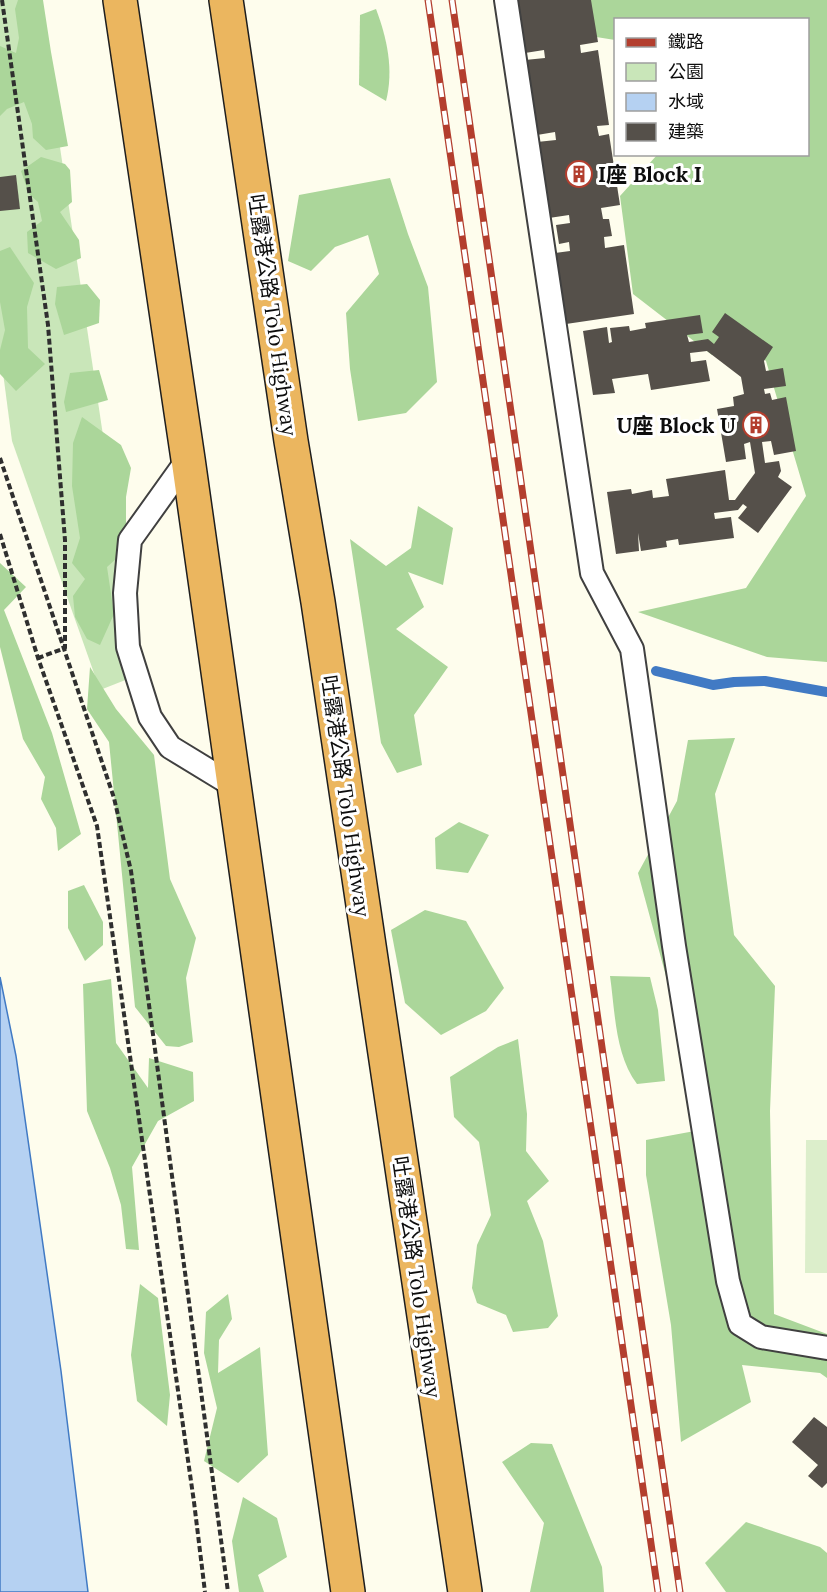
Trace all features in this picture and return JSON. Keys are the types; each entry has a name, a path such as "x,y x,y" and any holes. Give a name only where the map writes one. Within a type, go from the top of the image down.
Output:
{"highway":[{"path":"120,0 188,459 348,1592"},
{"name":"吐露港公路 Tolo Highway","path":"226,0 465,1592"}],"lane":[{"path":"506,0 592,573 632,649 674,946 728,1281 740,1324 761,1338 827,1348"},
{"path":"188,459 130,540 125,593 128,647 150,717 170,747 234,786"}],"path":[{"path":"2,0 48,325 65,540 65,648"},
{"path":"0,458 114,798 131,872 228,1592"},
{"path":"0,534 38,658 97,826 193,1490 205,1592"},
{"path":"38,658 65,648"}],"green space":[{"path":"0,0 38,0 104,442 128,679 100,690 12,441 0,350"},
{"path":"18,0 43,0 68,146 46,150 33,138 32,124 24,102 7,109 0,116 0,46 16,53 19,38 15,9"},
{"path":"585,0 827,0 827,662 767,657 638,612 746,588 806,496 766,361 742,340 712,355 633,294 620,196 656,156 809,156 809,18 614,18 614,40 590,36"},
{"path":"376,9 388,54 389,78 386,101 359,85 360,15"},
{"path":"41,157 65,164 70,170 72,202 60,212 79,240 81,258 56,269 28,253 27,232 42,221 38,202 29,194 21,171"},
{"path":"390,178 428,287 437,382 406,413 358,421 350,369 346,313 379,274 368,235 335,247 311,271 288,261 299,195"},
{"path":"10,247 34,283 27,307 28,348 45,364 16,391 0,374 0,350 5,330 0,302 0,251"},
{"path":"87,284 100,300 99,323 64,335 55,304 57,287"},
{"path":"99,370 108,400 66,412 64,402 70,373"},
{"path":"82,417 121,445 131,468 126,497 126,550 107,567 114,614 100,645 87,639 75,617 73,596 85,579 72,563 80,538 72,486 73,443"},
{"path":"418,506 453,528 443,585 408,572 424,607 396,629 448,667 414,715 422,765 397,773 381,743 350,539 386,566 411,548"},
{"path":"0,563 26,587 4,610 52,733 81,834 58,851 56,828 41,799 45,777 23,739 0,647"},
{"path":"90,667 116,709 154,755 170,879 196,938 186,978 193,1042 179,1047 166,1046 135,1007 109,742 87,709"},
{"path":"735,738 715,794 734,935 775,986 770,1111 774,1314 827,1334 827,1378 820,1373 742,1365 751,1402 681,1442 671,1325 646,1175 646,1140 711,1128 673,1002 638,873 677,801 688,740"},
{"path":"459,822 489,835 468,873 436,869 435,838"},
{"path":"84,885 103,922 103,945 85,961 68,928 68,891"},
{"path":"425,910 466,921 504,988 486,1011 441,1035 405,1003 391,930"},
{"path":"610,976 650,977 658,1010 665,1081 637,1084 630,1072 624,1060 617,1032"},
{"path":"111,979 116,1043 148,1088 149,1058 193,1072 194,1101 158,1121 132,1167 139,1250 126,1249 121,1205 110,1168 87,1111 83,984"},
{"path":"518,1039 527,1114 526,1151 549,1181 527,1201 543,1241 558,1316 548,1328 513,1332 506,1315 477,1303 472,1288 477,1245 491,1215 479,1142 454,1117 450,1077 498,1047"},
{"path":"806,1140 827,1140 827,1273 805,1273"},
{"path":"140,1284 158,1298 170,1395 167,1426 137,1401 131,1355"},
{"path":"228,1294 232,1319 219,1340 218,1373 260,1347 268,1455 238,1483 204,1461 217,1408 204,1353 206,1312"},
{"path":"531,1443 552,1444 602,1567 604,1592 530,1592 544,1523 502,1462"},
{"path":"243,1497 277,1518 287,1557 258,1575 264,1592 239,1592 232,1541"},
{"path":"746,1522 820,1547 827,1553 827,1592 726,1592 705,1563"}],"water":[{"path":"0,977 16,1056 61,1371 88,1592 0,1592"}],"building":[{"name":"I座 Block I","path":"516,0 591,0 598,42 580,45 581,53 598,50 609,125 597,126 599,136 609,134 620,205 601,208 603,219 609,219 612,236 604,237 605,248 624,245 634,314 566,324 555,253 570,251 569,242 559,244 556,225 570,223 569,215 549,218 537,142 556,140 555,132 537,135 525,60 545,58 544,50 525,53"},
{"path":"16,175 20,209 0,211 0,177"},
{"name":"U座 Block U","path":"725,313 773,347 764,361 766,371 783,368 786,386 764,389 765,394 770,393 772,400 786,397 796,451 774,455 771,441 762,442 765,463 779,461 781,471 778,477 792,487 758,533 738,518 747,507 743,504 738,510 714,513 715,519 731,517 734,538 679,545 678,539 666,541 667,547 641,551 638,533 639,551 616,554 607,492 631,489 632,494 652,490 653,498 669,496 666,479 725,470 729,500 735,500 755,473 750,442 744,444 746,459 726,462 717,409 734,406 733,397 744,394 741,377 707,351 690,353 691,362 706,360 710,381 651,390 648,374 612,379 615,393 593,395 583,331 607,327 609,343 612,342 610,328 629,326 630,331 646,328 645,323 700,315 703,333 687,335 689,342 708,339 714,344 719,337 712,332"},
{"path":"814,1417 827,1427 827,1483 822,1488 808,1476 818,1465 792,1442"}],"waterway":[{"path":"656,671 713,685 765,681 827,692"}],"railway":[{"path":"428,0 658,1592"},
{"path":"452,0 680,1592"}],"place":[{"name":"I座 Block I","path":"579,174"},
{"name":"U座 Block U","path":"756,425"}]}
